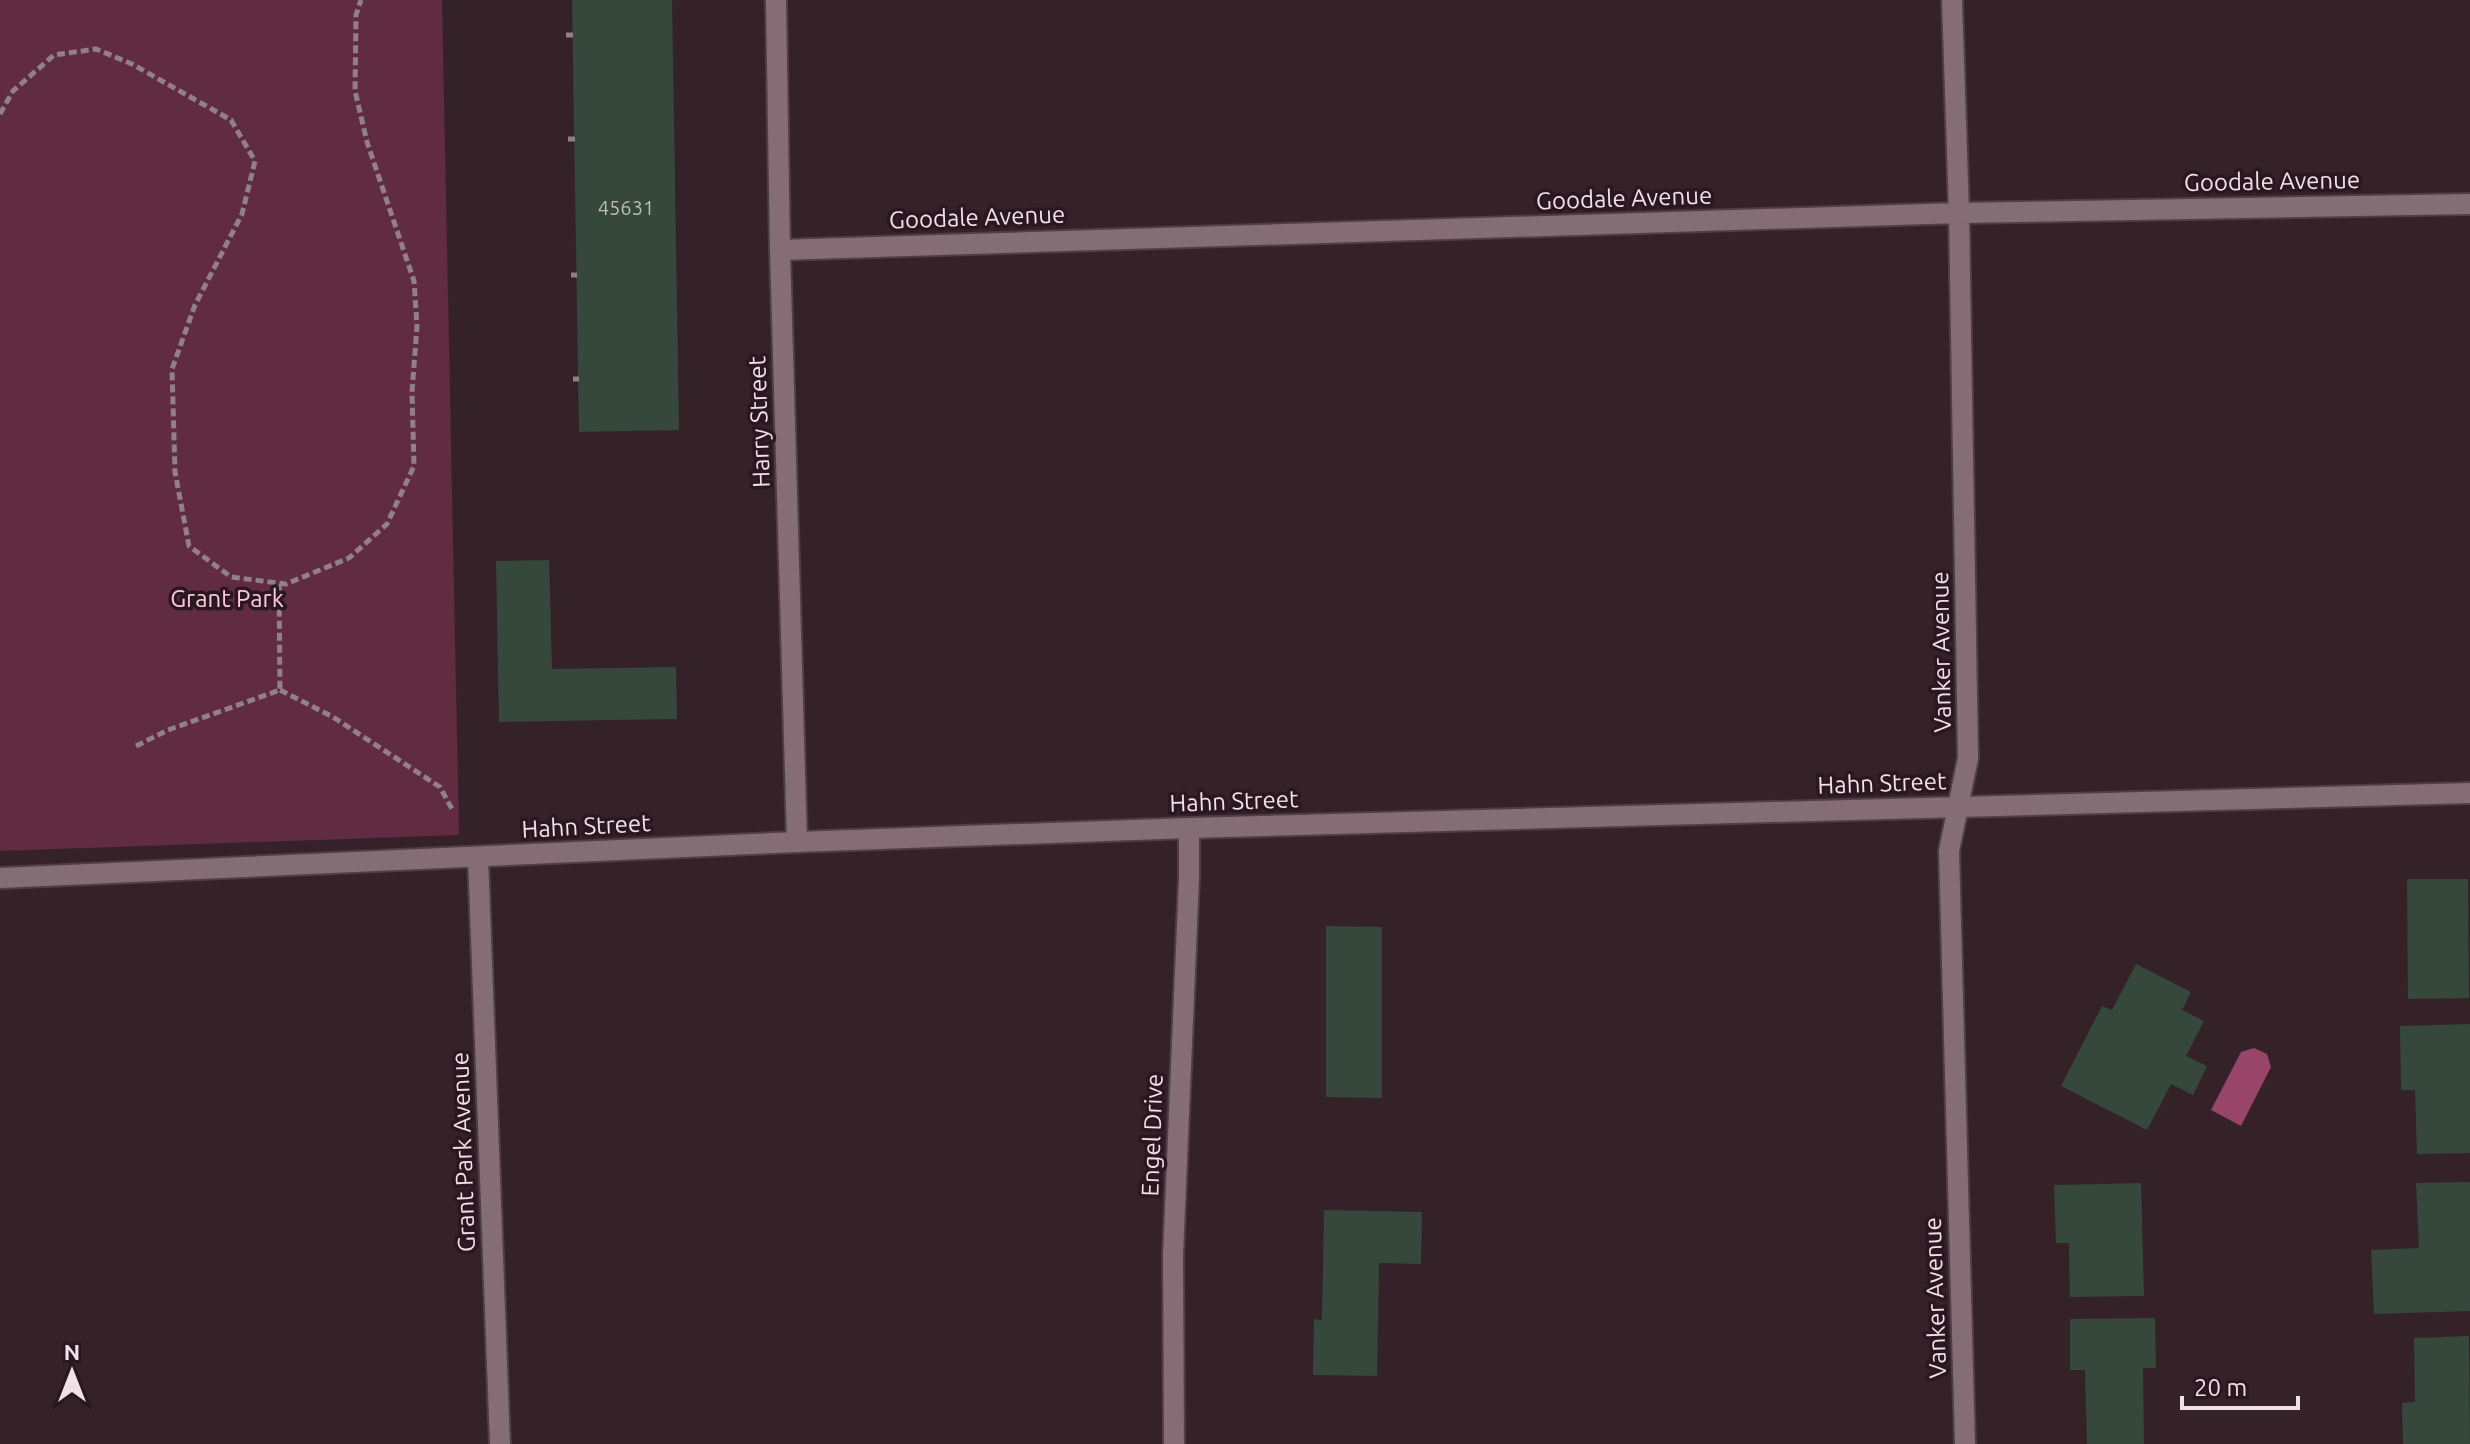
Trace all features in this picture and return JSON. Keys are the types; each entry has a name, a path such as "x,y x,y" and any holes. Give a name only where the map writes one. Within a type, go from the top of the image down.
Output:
{"street":[{"name":"Harry Street","path":"776,0 797,842"},
{"name":"Vanker Avenue","path":"1952,0 1959,213 1968,758 1949,851 1965,1444"},
{"name":"Goodale Avenue","path":"780,250 1959,213 2470,204"},
{"name":"Hahn Street","path":"0,878 797,842 1189,828 2470,793"},
{"name":"Engel Drive","path":"1174,1444 1173,1255 1189,828"},
{"name":"Grant Park Avenue","path":"478,857 500,1444"}],"path":[{"path":"0,114 13,91 54,55 96,49 132,64 231,120 255,161 242,214 195,305 172,369 175,472 189,546 231,577 286,584 349,558 387,524 414,466 412,392 417,326 414,281 367,142 355,91 356,15 361,0"},
{"path":"279,584 280,690"},
{"path":"136,746 168,730 280,690 333,717 440,787 452,809"}],"green space":[{"name":"Grant Park","path":"0,0 442,0 459,835 0,851"}],"shaded area":[{"path":"2254,1048 2267,1054 2271,1067 2241,1126 2211,1110 2241,1052"}],"building":[{"path":"572,0 672,0 679,430 579,432"},
{"path":"549,560 552,669 676,667 677,719 499,722 496,561"},
{"path":"2407,879 2468,879 2469,998 2408,999"},
{"path":"1326,926 1382,927 1382,1098 1326,1097"},
{"path":"2136,964 2191,992 2182,1010 2204,1021 2186,1056 2207,1066 2193,1095 2171,1084 2147,1130 2061,1086 2102,1006 2112,1010"},
{"path":"2470,1024 2470,1153 2417,1154 2415,1090 2401,1090 2400,1026"},
{"path":"2470,1182 2470,1311 2374,1314 2371,1250 2419,1248 2416,1183"},
{"path":"2141,1183 2144,1296 2070,1297 2069,1243 2056,1243 2054,1185"},
{"path":"1324,1210 1422,1212 1421,1264 1379,1263 1377,1376 1313,1375 1314,1319 1322,1320"},
{"path":"2155,1318 2156,1368 2143,1368 2144,1444 2087,1444 2085,1370 2070,1370 2070,1319"},
{"path":"2469,1336 2470,1444 2403,1444 2402,1403 2415,1402 2414,1338"}]}
